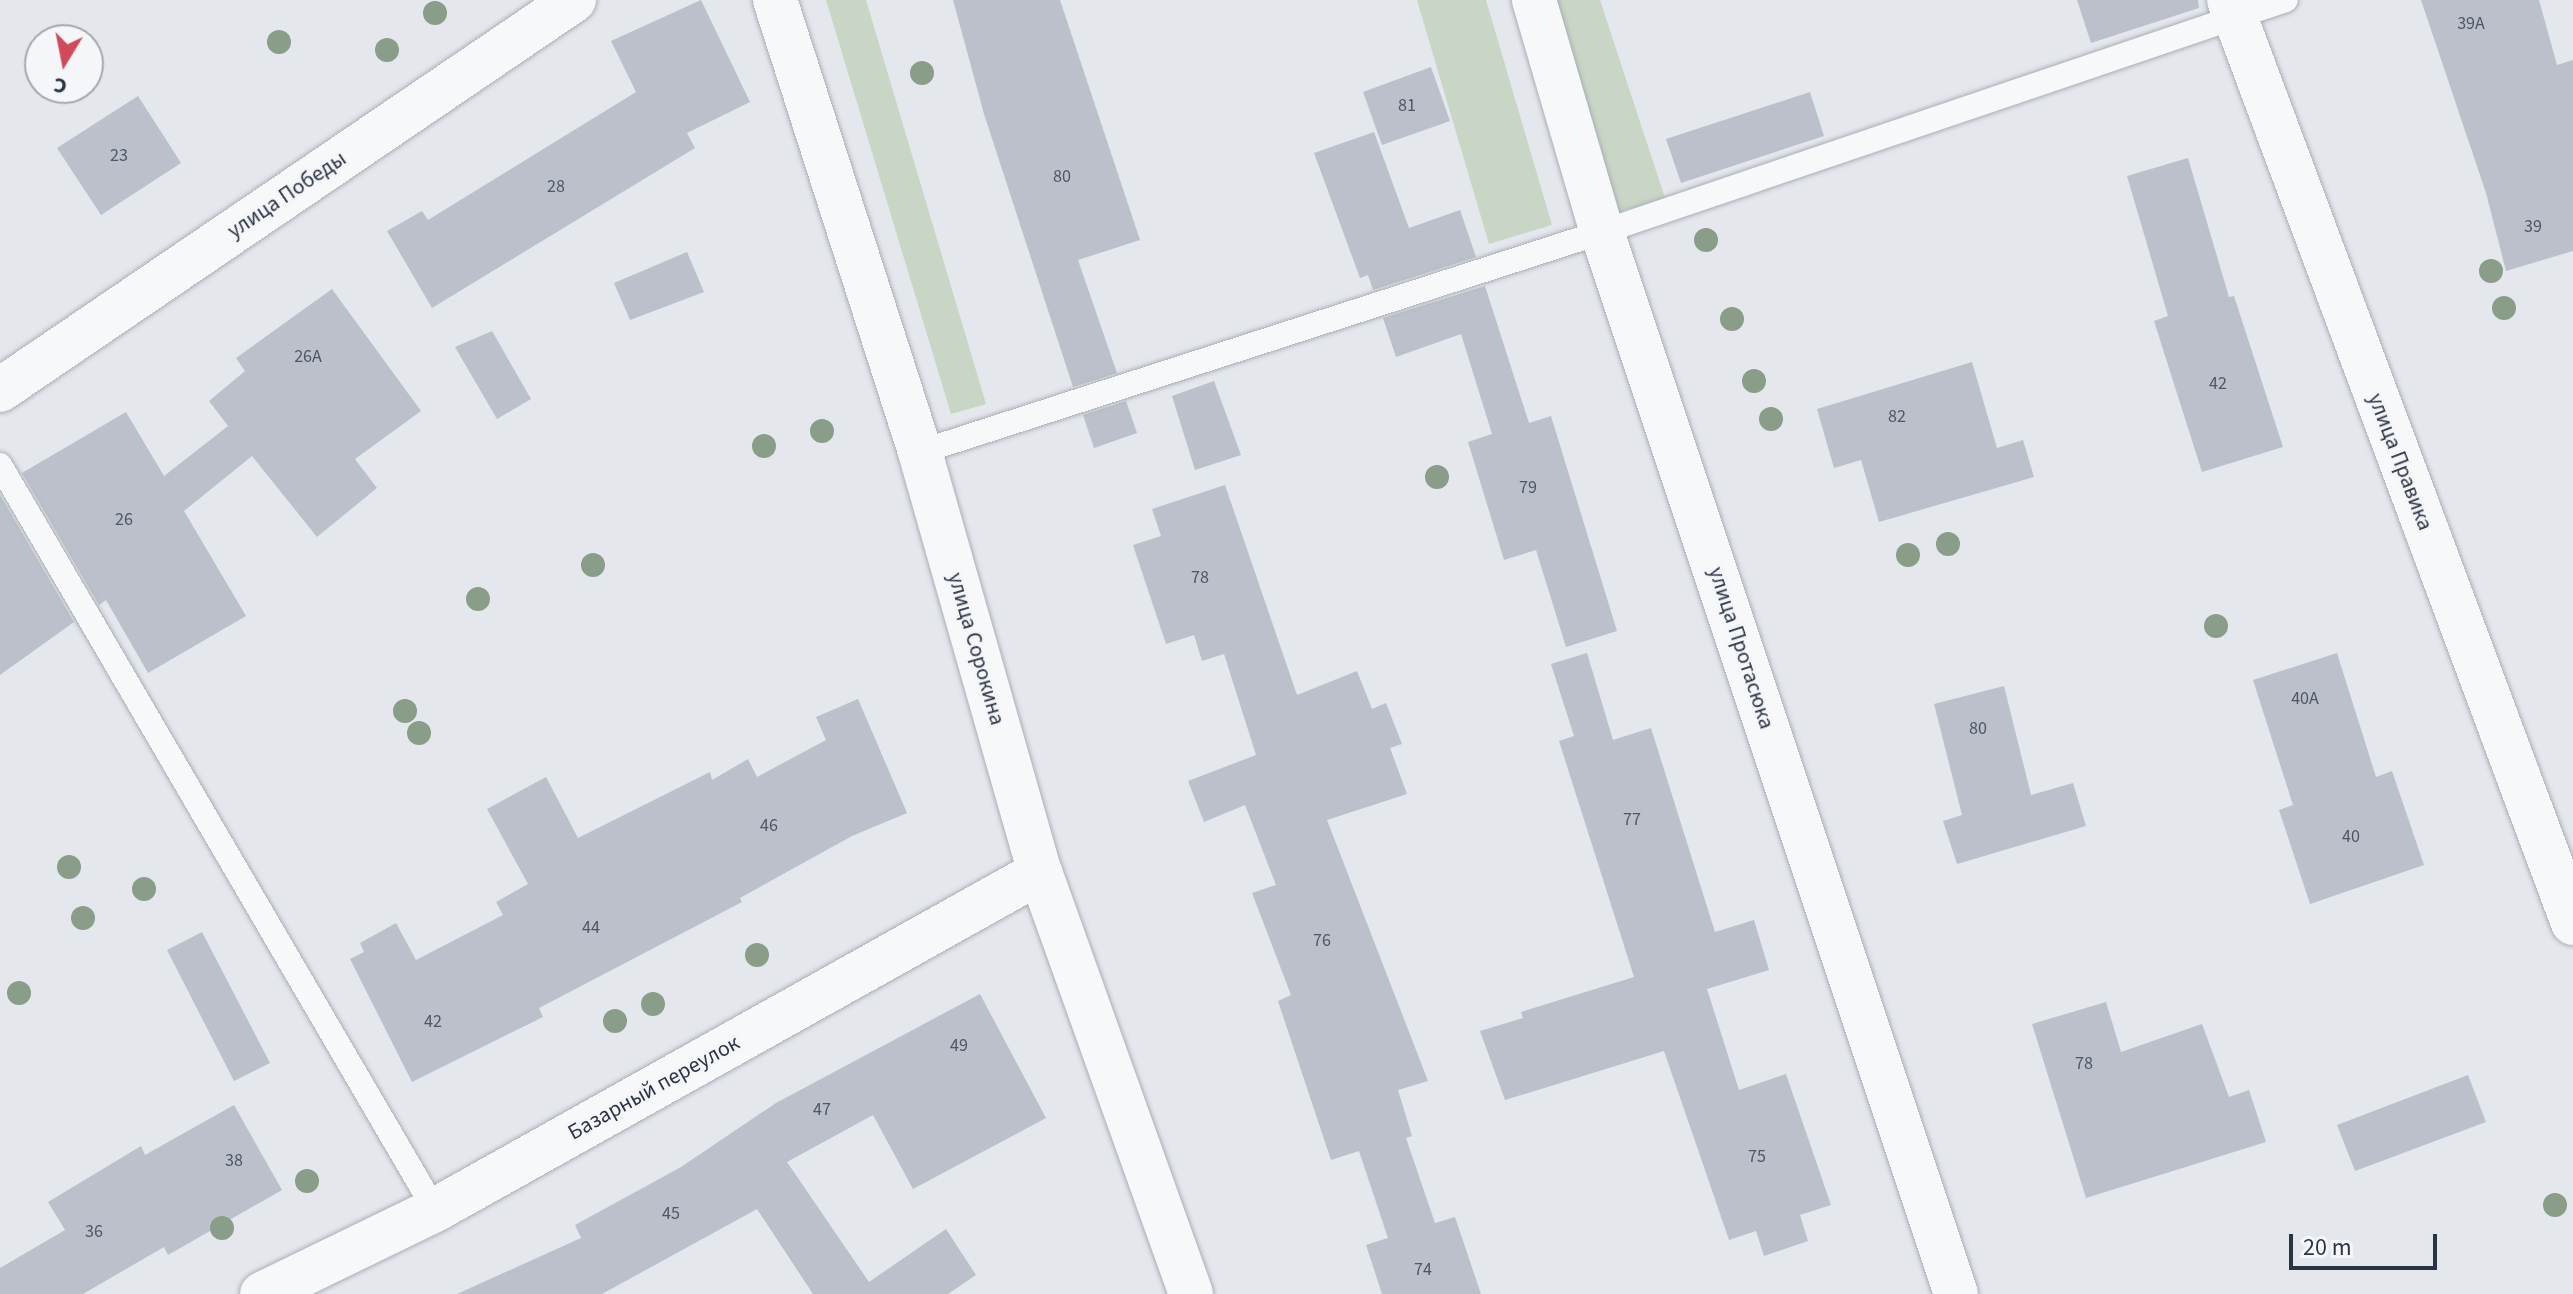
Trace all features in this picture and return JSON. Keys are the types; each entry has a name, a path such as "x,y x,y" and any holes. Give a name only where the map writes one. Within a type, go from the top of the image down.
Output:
{"street":[{"name":"улица Победы","path":"0,390 574,0"},
{"name":"улица Сорокина","path":"775,0 920,452 1040,872 1191,1294"},
{"name":"улица Протасюка","path":"1534,0 1602,232 1956,1294"},
{"name":"улица Правика","path":"2231,9 2573,923"},
{"name":"Базарный переулок","path":"262,1294 435,1210 1040,872"}],"lane":[{"path":"920,452 1602,232 2231,9 2286,0"},
{"path":"0,465 435,1210"}],"green space":[{"path":"826,0 866,0 986,404 951,414"},
{"path":"1417,0 1486,0 1552,225 1489,244"},
{"path":"1550,0 1600,0 1665,198 1618,212"}],"building":[{"path":"701,0 750,102 687,133 695,148 432,308 387,231 422,211 428,220 636,92 611,41"},
{"path":"953,0 1060,0 1140,240 1078,260 1117,373 1073,387 984,114"},
{"path":"2077,0 2198,0 2199,8 2091,43"},
{"path":"2421,0 2539,0 2557,65 2573,60 2573,251 2506,271 2486,193"},
{"path":"1431,67 1450,121 1382,145 1363,92"},
{"path":"1810,92 1824,136 1681,183 1666,139"},
{"path":"138,96 181,163 101,215 57,148"},
{"path":"1374,132 1409,228 1460,210 1476,257 1373,290 1368,275 1360,278 1314,153"},
{"path":"2188,158 2229,297 2234,296 2283,447 2202,472 2154,321 2168,316 2127,176"},
{"path":"687,252 704,292 630,320 614,283"},
{"path":"1485,286 1529,423 1551,416 1617,631 1566,647 1536,550 1504,560 1468,442 1492,434 1461,334 1396,357 1383,318"},
{"path":"332,289 421,411 355,459 377,488 317,537 252,456 184,511 246,616 148,673 106,600 99,605 22,473 126,412 164,476 228,426 209,401 245,371 236,358"},
{"path":"492,331 531,399 497,419 455,347"},
{"path":"1972,362 1997,448 2023,440 2034,477 1879,522 1861,460 1834,468 1817,409"},
{"path":"1214,381 1241,455 1195,470 1172,396"},
{"path":"1126,401 1137,433 1094,448 1083,415"},
{"path":"1225,485 1297,695 1357,671 1372,709 1386,703 1402,744 1390,748 1407,794 1327,820 1428,1081 1398,1090 1412,1136 1406,1138 1435,1223 1455,1217 1481,1294 1382,1294 1366,1245 1388,1238 1359,1151 1331,1160 1278,1001 1291,995 1252,893 1276,885 1245,805 1204,822 1188,781 1256,755 1224,654 1202,661 1194,635 1166,644 1133,545 1161,536 1152,509"},
{"path":"0,495 74,622 0,675"},
{"path":"1587,653 1613,740 1651,728 1715,932 1754,920 1769,970 1707,989 1739,1090 1786,1074 1831,1205 1800,1215 1808,1241 1764,1256 1756,1231 1729,1240 1664,1051 1505,1100 1480,1031 1523,1018 1521,1012 1634,977 1559,741 1574,736 1551,664"},
{"path":"2337,653 2376,777 2392,771 2424,865 2310,904 2279,810 2293,805 2253,680"},
{"path":"2004,686 2031,795 2073,783 2086,826 1957,864 1943,821 1962,815 1934,704"},
{"path":"858,699 907,813 852,836 740,898 742,902 539,1008 543,1017 412,1082 350,959 364,952 360,943 396,923 416,960 503,915 496,902 528,884 487,809 546,777 578,838 710,772 712,780 748,759 757,777 826,740 816,717"},
{"path":"202,932 270,1063 234,1081 167,950"},
{"path":"980,994 1046,1118 913,1189 873,1115 787,1162 869,1282 946,1229 976,1275 948,1294 813,1294 757,1209 602,1294 457,1294 581,1238 575,1225 681,1167 776,1103"},
{"path":"2106,1002 2121,1052 2202,1024 2229,1097 2249,1090 2266,1142 2086,1198 2032,1024"},
{"path":"2468,1075 2486,1122 2355,1171 2337,1125"},
{"path":"234,1105 282,1190 168,1255 164,1247 83,1294 0,1294 0,1268 65,1230 48,1202 141,1146 145,1155"}]}
